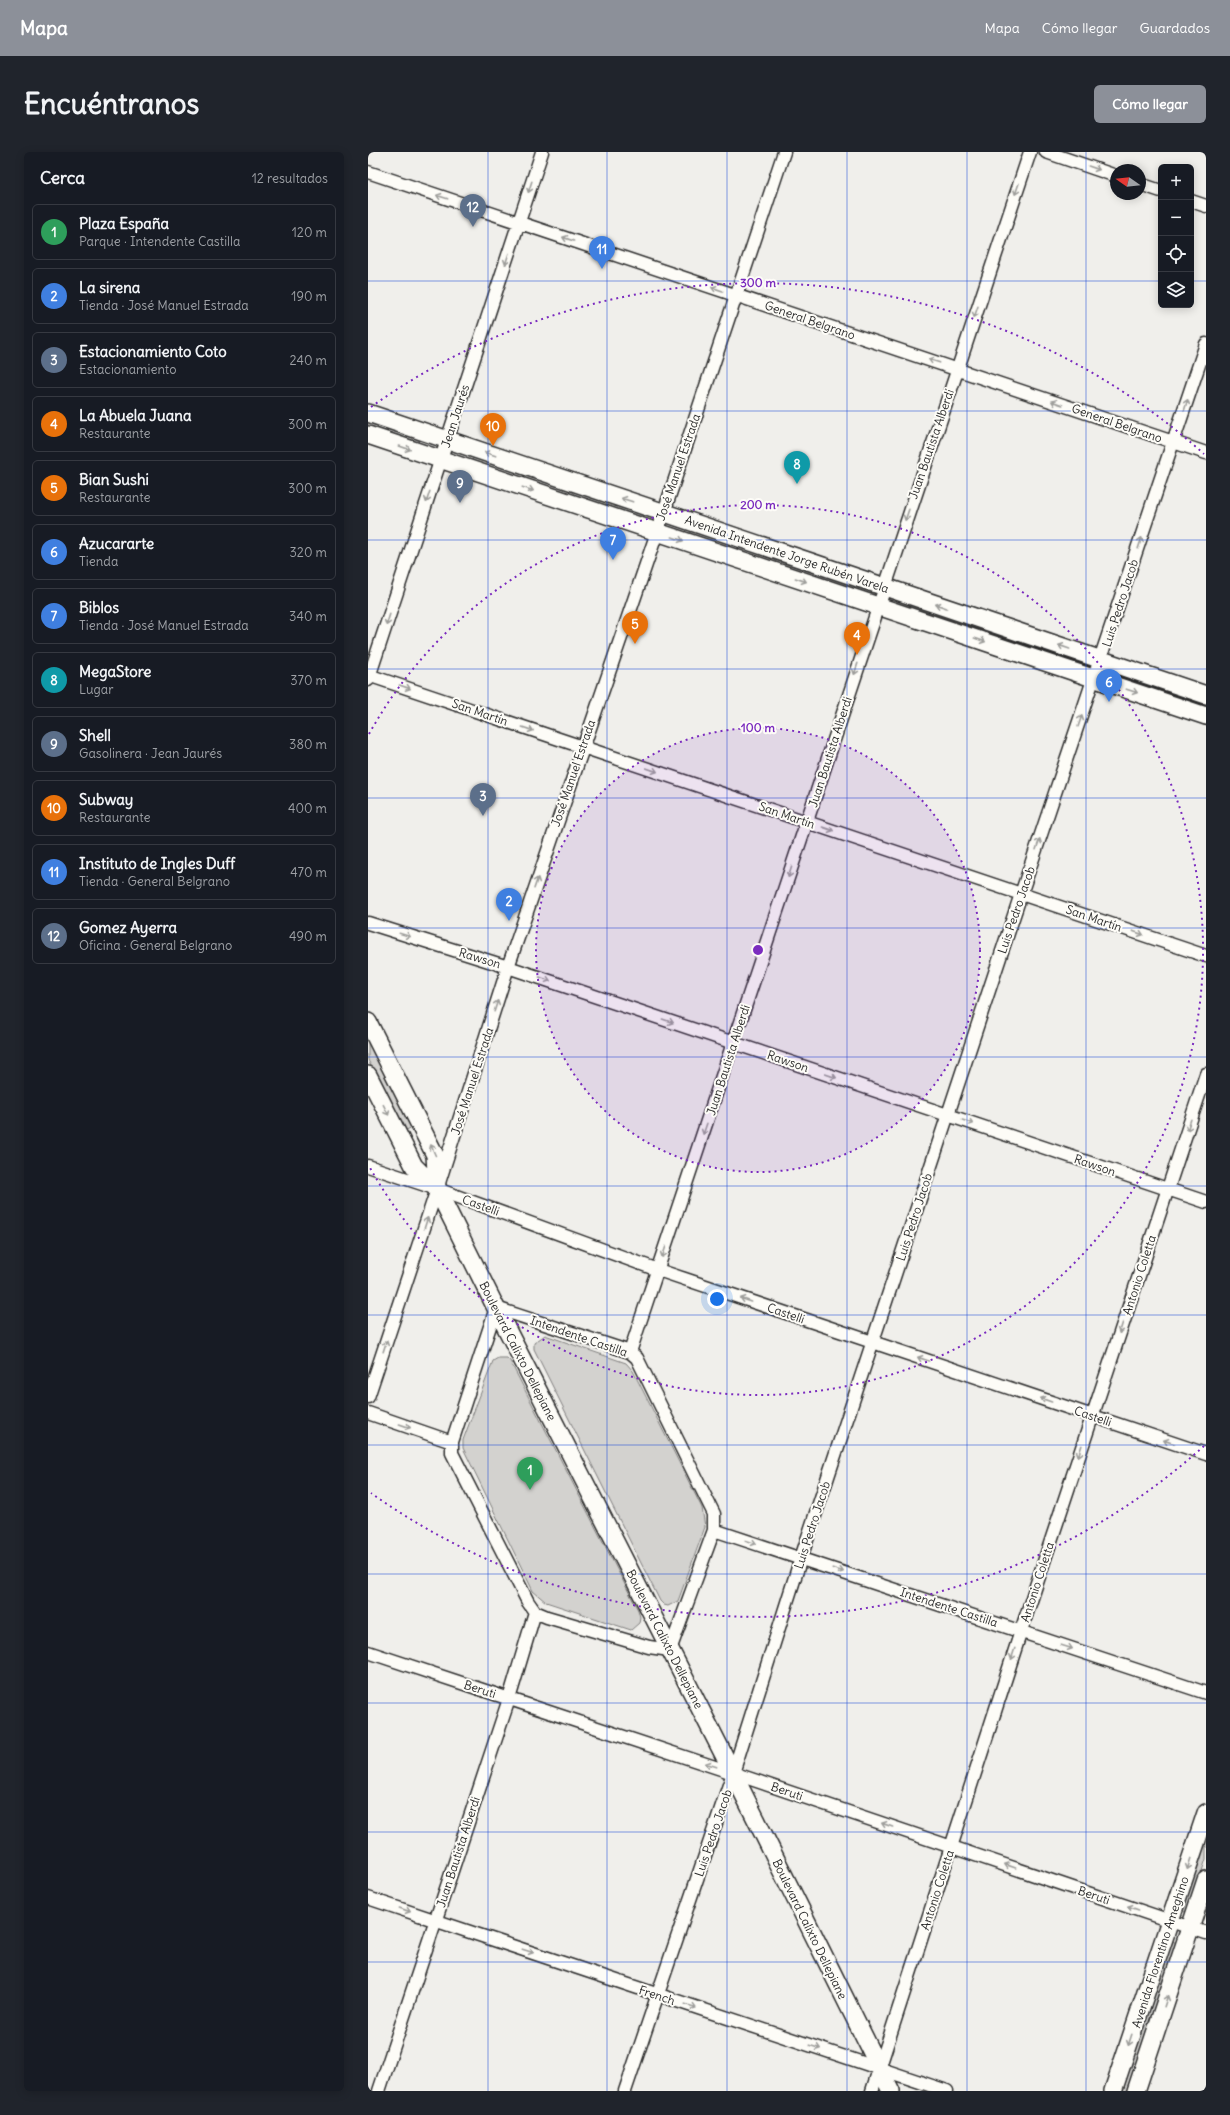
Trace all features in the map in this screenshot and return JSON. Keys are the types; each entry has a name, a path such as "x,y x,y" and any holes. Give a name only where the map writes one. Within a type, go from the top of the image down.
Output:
{"main road":[{"name":"Avenida Intendente Jorge Rubén Varela","path":"368,413 1206,695"},
{"name":"Avenida Intendente Jorge Rubén Varela","path":"368,435 1206,716"},
{"name":"Boulevard Calixto Dellepiane","path":"368,1022 435,1155 437,1189"},
{"name":"Boulevard Calixto Dellepiane","path":"368,1075 414,1166 437,1189 733,1773 891,2091"},
{"name":"Avenida Florentino Ameghino","path":"1114,2091 1206,1813"},
{"name":"Avenida Florentino Ameghino","path":"1136,2091 1198,1930 1206,1880"}],"street":[{"name":"Jean Jaurés","path":"369,677 542,152"},
{"name":"José Manuel Estrada","path":"368,1397 437,1189 508,966 664,512 784,152"},
{"name":"Juan Bautista Alberdi","path":"630,1352 807,822 883,586 1030,152"},
{"path":"1046,152 1110,174"},
{"name":"General Belgrano","path":"368,172 1206,453"},
{"path":"1146,186 1158,190"},
{"path":"1194,202 1206,206"},
{"name":"Luis Pedro Jacob","path":"625,2091 733,1773 801,1558 872,1342 1206,344"},
{"name":"San Martín","path":"369,677 1206,956"},
{"name":"Rawson","path":"368,923 508,966 1206,1202"},
{"name":"Antonio Coletta","path":"872,2091 1021,1631 1206,1074"},
{"name":"Castelli","path":"368,1166 437,1189 658,1270 1206,1454"},
{"path":"496,1308 452,1442 452,1453 528,1602 535,1612 649,1647 670,1650"},
{"name":"Intendente Castilla","path":"496,1308 630,1352 637,1358 714,1514 714,1530 670,1650"},
{"path":"368,1413 452,1442"},
{"name":"Intendente Castilla","path":"714,1530 1206,1693"},
{"name":"Juan Bautista Alberdi","path":"379,2091 509,1699 535,1612"},
{"name":"Beruti","path":"368,1652 951,1846 1198,1930"},
{"name":"French","path":"368,1898 947,2091"}],"shaded area":[{"path":"368,421 417,438 419,443 417,445 368,429"},
{"path":"474,456 641,514 641,517 639,519 472,461"},
{"path":"691,529 858,586 859,589 857,591 690,534"},
{"path":"911,602 1078,660 1078,663 1076,665 909,608"},
{"path":"1128,675 1206,701 1206,709 1129,682 1126,677"},
{"path":"368,1033 415,1126 404,1131 368,1060"},
{"path":"545,1335 626,1363 633,1371 702,1508 705,1527 678,1601 668,1606 664,1605 660,1601 534,1349 534,1343"},
{"path":"498,1358 507,1358 510,1361 638,1610 640,1617 639,1623 631,1630 546,1602 533,1591 463,1448 463,1440 493,1361"},
{"path":"1206,1835 1206,1859 1189,1910 1184,1912 1182,1911"},
{"path":"1172,1941 1177,1943 1129,2091 1120,2091"}],"place":[{"name":"Gomez Ayerra","path":"473,227"},
{"name":"Instituto de Ingles Duff","path":"602,269"},
{"name":"Subway","path":"493,446"},
{"name":"MegaStore","path":"797,484"},
{"name":"Shell","path":"460,503"},
{"name":"Biblos","path":"613,560"},
{"name":"Bian Sushi","path":"635,644"},
{"name":"La Abuela Juana","path":"857,655"},
{"name":"Azucararte","path":"1109,702"},
{"name":"Estacionamiento Coto","path":"483,816"},
{"name":"La sirena","path":"509,921"},
{"name":"Plaza España","path":"530,1490"}]}
